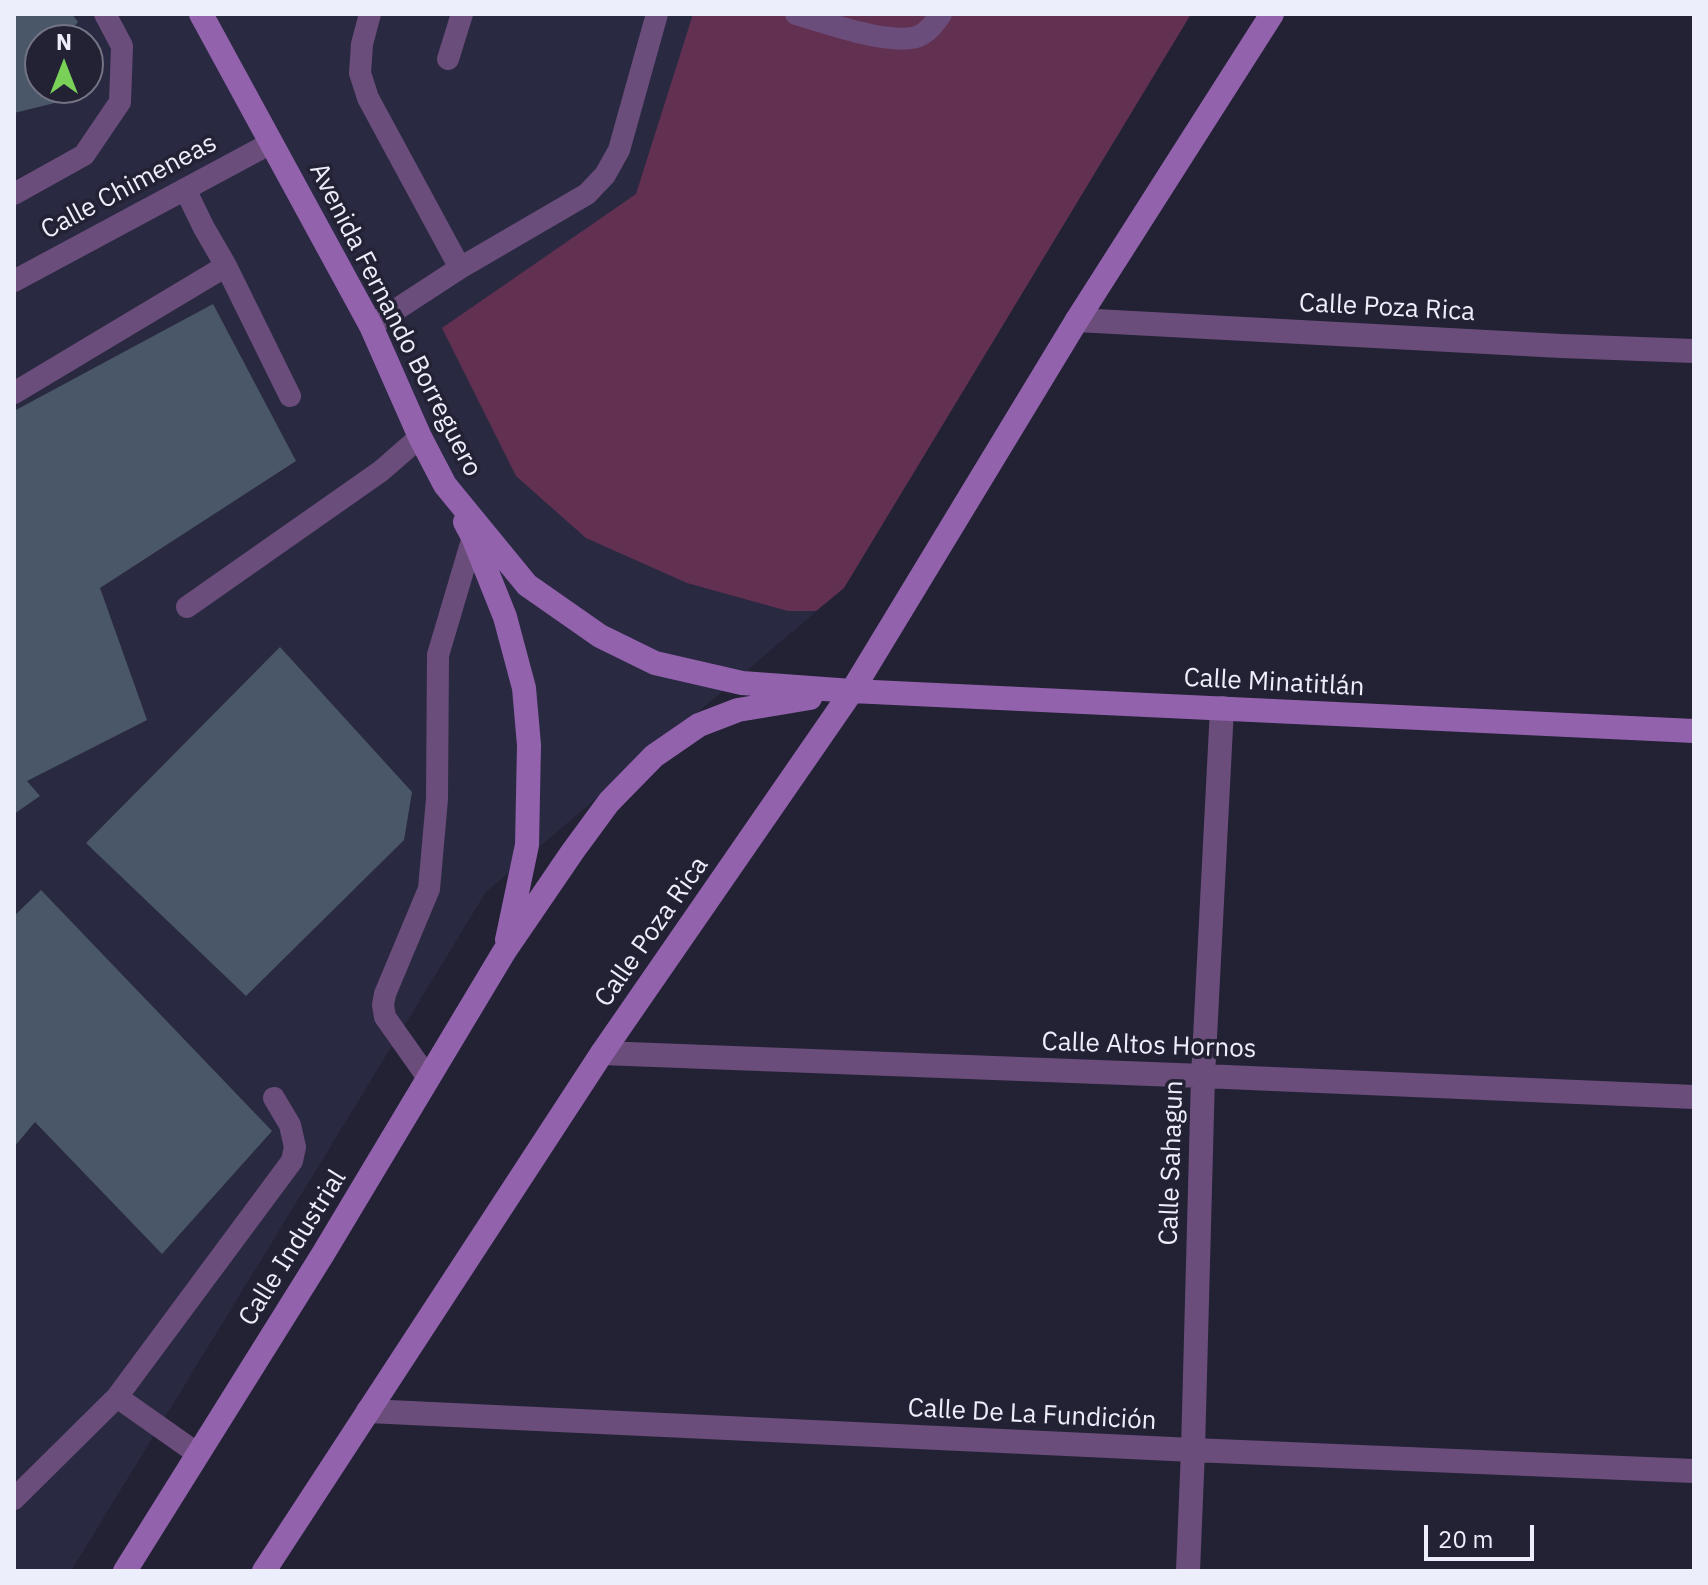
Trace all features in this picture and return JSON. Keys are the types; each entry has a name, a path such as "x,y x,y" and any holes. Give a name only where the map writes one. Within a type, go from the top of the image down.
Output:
{"main road":[{"name":"Avenida Fernando Borreguero","path":"201,14 371,326 420,437 445,485 527,585 600,636 655,663 742,683 852,691"},
{"name":"Calle Poza Rica","path":"264,1571 602,1053 852,691 1077,320 1272,14"},
{"path":"445,485 473,537 505,617 524,688 529,745 527,845 504,952"},
{"name":"Calle Minatitlán","path":"852,691 1694,731"},
{"name":"Calle Industrial","path":"125,1571 315,1267 504,952 609,802 654,756 699,725 738,710 852,691"}],"street":[{"name":"Calle Poza Rica","path":"1077,320 1694,351"},
{"name":"Calle Sahagun","path":"1188,1571 1203,1076 1222,708"},
{"name":"Calle Altos Hornos","path":"602,1053 1694,1097"},
{"name":"Calle De La Fundición","path":"368,1411 1694,1471"}],"lane":[{"path":"14,194 84,155 120,102 122,46 105,14"},
{"path":"370,14 362,44 360,73 368,98 460,268"},
{"path":"448,59 462,14"},
{"path":"371,326 460,268 587,194 605,175 619,150 657,14"},
{"path":"796,14 873,35 899,38 918,36 933,27 941,14"},
{"name":"Calle Chimeneas","path":"14,281 271,143"},
{"path":"185,189 290,396"},
{"path":"14,393 226,266"},
{"path":"187,607 381,471 420,437"},
{"path":"428,1078 385,1017 383,1005 429,889 437,799 438,655 473,537"},
{"path":"14,1499 117,1397 292,1161 295,1147 290,1125 274,1098"},
{"path":"117,1397 198,1454"}],"shaded area":[{"path":"14,14 1191,14 844,588 486,892 71,1571 14,1571"},
{"path":"693,14 1191,14 844,588 816,611 788,611 687,583 586,538 516,476 442,328 636,194"}],"building":[{"path":"14,14 72,14 76,24 24,24 24,104 51,104 14,113"},
{"path":"213,304 296,461 100,588 147,720 27,781 40,796 14,814 14,411"},
{"path":"280,647 412,792 404,840 246,996 86,843"},
{"path":"41,890 272,1131 162,1254 35,1122 14,1147 14,916"}]}
